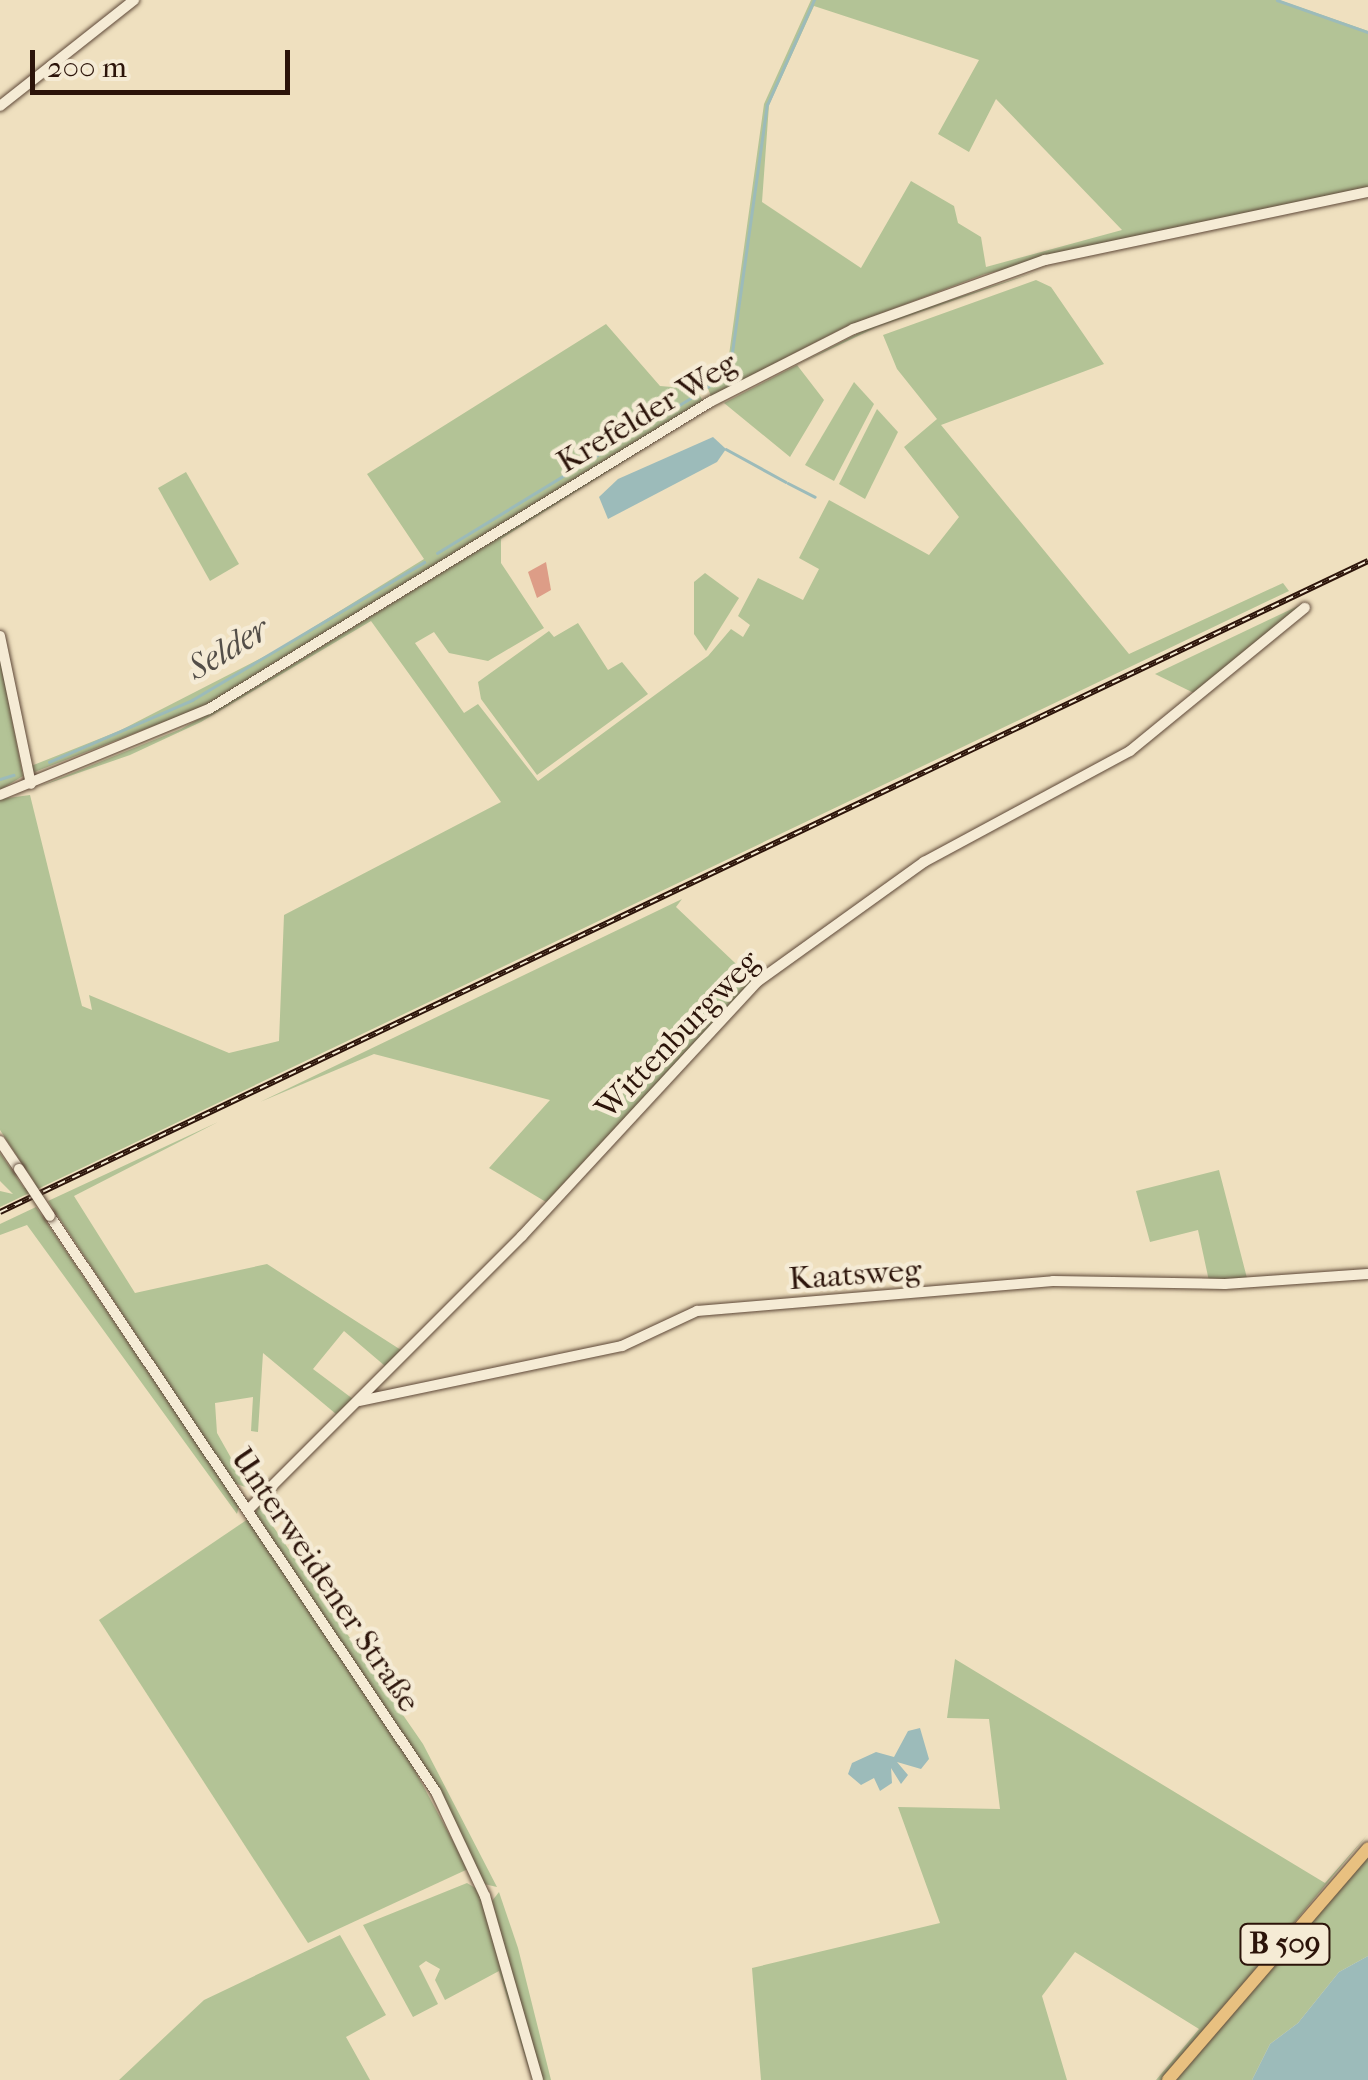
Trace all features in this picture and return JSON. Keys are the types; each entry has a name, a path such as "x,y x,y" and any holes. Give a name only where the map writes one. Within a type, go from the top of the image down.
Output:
{"main road":[{"name":"B 509","path":"1168,2080 1368,1848"}],"street":[{"path":"0,106 134,0"},
{"name":"Krefelder Weg","path":"0,794 209,709 697,410 852,329 1046,260 1368,192"},
{"name":"Wittenburgweg","path":"249,1510 757,982 924,862 1130,751 1305,608"},
{"path":"0,636 31,784"},
{"name":"Unterweidener Straße","path":"0,1142 436,1792 491,1912 538,2080"},
{"name":"Kaatsweg","path":"358,1401 622,1346 697,1310 1053,1281 1225,1284 1368,1274"}],"green space":[{"path":"811,0 1279,0 1368,31 1368,187 985,274 845,327 711,396 704,379 729,355 764,104","holes":["814,6 979,60 938,134 969,152 996,99 1122,230 986,267 981,237 958,223 954,206 911,181 861,268 762,202 769,105"]},
{"path":"1042,270 877,327 798,365 874,325"},
{"path":"1036,280 1051,287 1104,364 941,425 1129,654 1283,583 1289,591 0,1207 0,1191 13,1194 0,1181 0,1153 24,1188 35,1183 0,1130 0,799 30,795 82,1006 92,1010 89,995 229,1053 279,1041 284,915 501,802 371,621 201,722 130,755 38,787 181,729 256,687 704,411 501,539 501,563 544,628 488,661 449,653 434,632 415,643 464,713 478,704 538,781 708,656 731,629 743,637 750,625 738,616 758,578 803,600 819,569 799,558 829,500 929,555 959,517 904,447 937,419 897,369 883,335"},
{"path":"606,324 660,386 696,389 703,401 205,706 32,773 31,766 119,731 275,651 424,559 367,474"},
{"path":"797,365 824,400 790,457 724,403"},
{"path":"854,382 874,404 834,481 805,465"},
{"path":"877,409 898,432 865,499 839,484"},
{"path":"186,472 239,564 210,581 158,488"},
{"path":"705,573 739,598 706,651 694,634 694,582"},
{"path":"1300,605 1198,695 1155,674"},
{"path":"578,623 608,670 622,662 648,694 537,775 481,699 478,682 549,631 554,637"},
{"path":"0,659 23,776 0,790"},
{"path":"682,899 676,907 753,980 546,1202 489,1168 550,1100 374,1054 260,1102"},
{"path":"218,1122 74,1196 135,1293 267,1264 401,1350 385,1366 344,1331 313,1369 353,1399 336,1414 263,1353 258,1432 251,1431 253,1397 215,1403 217,1433 248,1488 234,1483 48,1201"},
{"path":"1219,1170 1247,1278 1209,1281 1198,1230 1150,1242 1136,1191"},
{"path":"36,1207 239,1506 237,1514 27,1225 0,1235 0,1224"},
{"path":"259,1506 423,1744 497,1887 484,1884 424,1765 255,1513"},
{"path":"248,1519 406,1754 468,1869 308,1943 99,1620"},
{"path":"955,1659 1325,1883 1368,1834 1163,2080 1156,2080 1199,2029 1075,1952 1042,1996 1067,2080 761,2080 752,1968 940,1923 898,1807 1000,1809 989,1719 947,1718"},
{"path":"1368,1854 1368,1956 1339,1972 1298,2023 1270,2044 1252,2080 1173,2080"},
{"path":"467,1883 477,1889 491,1923 532,2080 499,1971 445,2000 435,1980 440,1969 426,1961 419,1966 438,2004 413,2017 363,1925"},
{"path":"499,1892 518,1948 551,2080 541,2080 492,1901"},
{"path":"340,1935 386,2015 346,2037 370,2080 119,2080 204,2000"}],"water":[{"path":"713,437 726,449 717,462 608,519 599,497 618,479"},
{"path":"920,1728 929,1759 921,1769 897,1762 908,1775 901,1784 891,1768 892,1783 880,1791 874,1778 861,1785 848,1774 852,1763 876,1752 894,1757 908,1731"},
{"path":"1368,1956 1368,2080 1252,2080 1270,2044 1298,2023 1339,1972"}],"building":[{"path":"546,562 551,590 537,598 528,572"}],"waterway":[{"name":"Selder","path":"707,387 729,374 767,105 814,0"},
{"name":"Selder","path":"1277,0 1368,32"},
{"name":"Selder","path":"437,553 696,395"},
{"path":"726,449 786,482"},
{"path":"788,483 815,497"},
{"name":"Selder","path":"49,762 192,700 424,562"},
{"name":"Selder","path":"0,779 13,775"}],"railway":[{"path":"0,1212 1368,561"}]}
